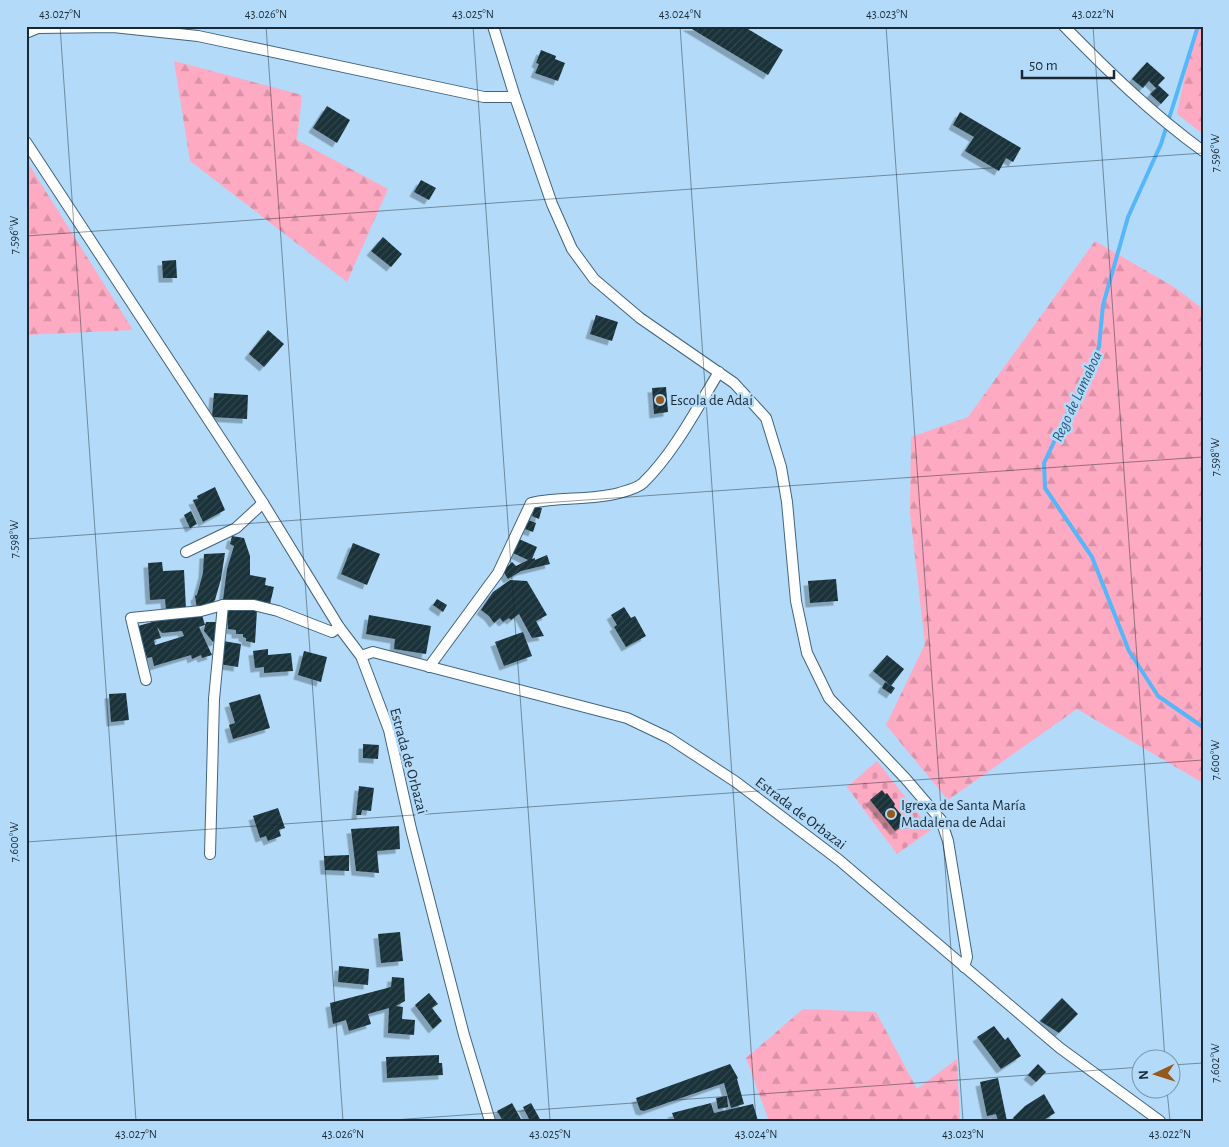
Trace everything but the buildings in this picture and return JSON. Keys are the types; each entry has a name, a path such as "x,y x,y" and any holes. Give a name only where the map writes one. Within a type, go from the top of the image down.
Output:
{"street":[{"path":"493,26 515,97 556,213 572,249 594,279 640,318 734,383 766,418 781,467 787,502 796,601 807,653 829,698 905,778 941,820 948,841 967,957 964,967"},
{"path":"1064,26 1125,88 1174,130 1203,151"},
{"path":"26,32 38,28 113,27 198,36 484,97 515,97"},
{"name":"Estrada de Orbazai","path":"26,142 262,504 339,627 361,656 388,730 459,1017 490,1121"},
{"path":"429,667 498,573 531,503 548,499 618,494 642,484 665,456 719,372"},
{"path":"186,552 236,528 262,504"},
{"path":"210,854 214,699 223,605"},
{"path":"146,680 131,618 201,611 223,605 254,605 278,611 332,632 339,627"},
{"name":"Estrada de Orbazai","path":"361,656 373,652 627,718 669,738 736,782 839,860 1060,1048 1160,1121"},
{"path":"948,954 964,939"}],"green space":[{"path":"1195,26 1203,26 1203,134 1177,114"},
{"path":"174,61 302,95 297,140 388,189 347,282 190,161"},
{"path":"26,160 133,330 26,335"},
{"path":"1095,241 1174,287 1203,309 1203,783 1077,709 948,800 886,725 925,644 910,513 911,437 968,417"},
{"path":"877,761 931,830 897,854 847,787"},
{"path":"803,1009 876,1012 917,1089 957,1059 960,1121 769,1121 746,1058"}],"waterway":[{"name":"Rego de Lamaboa","path":"1198,26 1161,144 1128,217 1103,305 1099,347 1044,463 1045,488 1092,557 1129,651 1158,696 1203,727"}],"place":[{"name":"Escola de Adai","path":"660,400"},
{"name":"Igrexa de Santa María Madalena de Adai","path":"891,814"}]}
